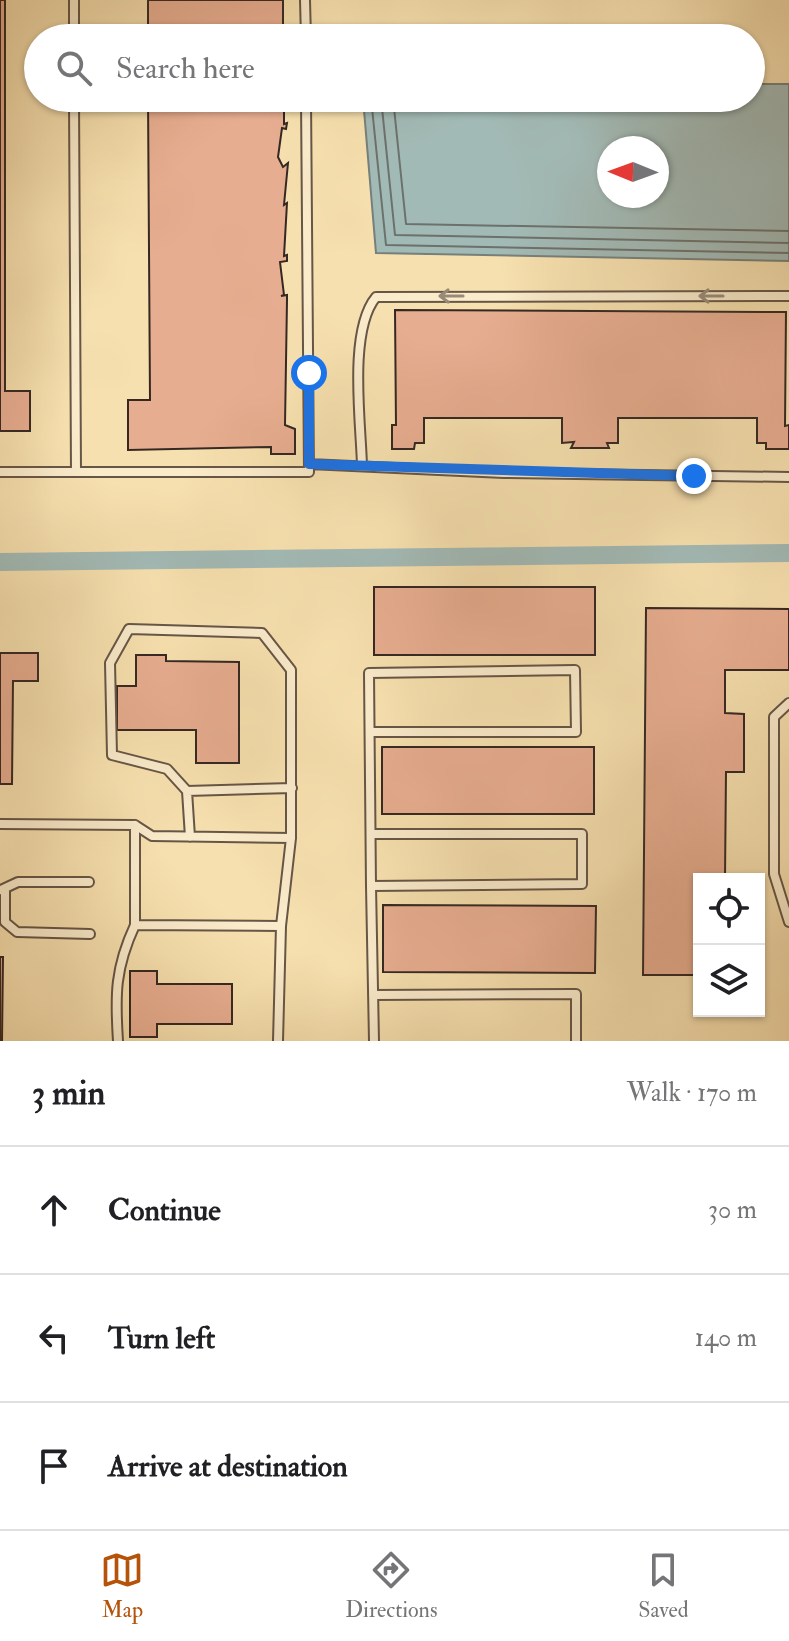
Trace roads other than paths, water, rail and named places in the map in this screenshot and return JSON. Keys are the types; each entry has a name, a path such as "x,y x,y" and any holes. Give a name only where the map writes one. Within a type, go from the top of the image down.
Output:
{"lane":[{"path":"74,0 74,24"},
{"path":"305,0 306,24"},
{"path":"74,112 76,472"},
{"path":"0,472 309,472 306,112"},
{"path":"362,466 360,340 368,306 376,297 789,296"},
{"path":"309,464 789,477"},
{"path":"190,837 187,791 167,769 112,755 110,663 129,629 262,633 291,670 291,838 281,926 278,1041"},
{"path":"371,732 576,732 575,670 369,673 374,1041"},
{"path":"789,703 774,717 774,874 789,922"},
{"path":"187,791 292,788"},
{"path":"0,824 135,825 152,836 291,838"},
{"path":"118,1041 115,984 123,951 135,925 135,825"},
{"path":"371,834 582,834 582,884 371,886"},
{"path":"89,882 18,882 3,890 5,922 17,932 90,934"},
{"path":"135,925 281,926"},
{"path":"373,995 576,994 576,1041"}],"water":[{"path":"765,84 789,84 789,261 376,253 364,112 765,112"}],"waterway":[{"path":"0,562 789,553"}]}
